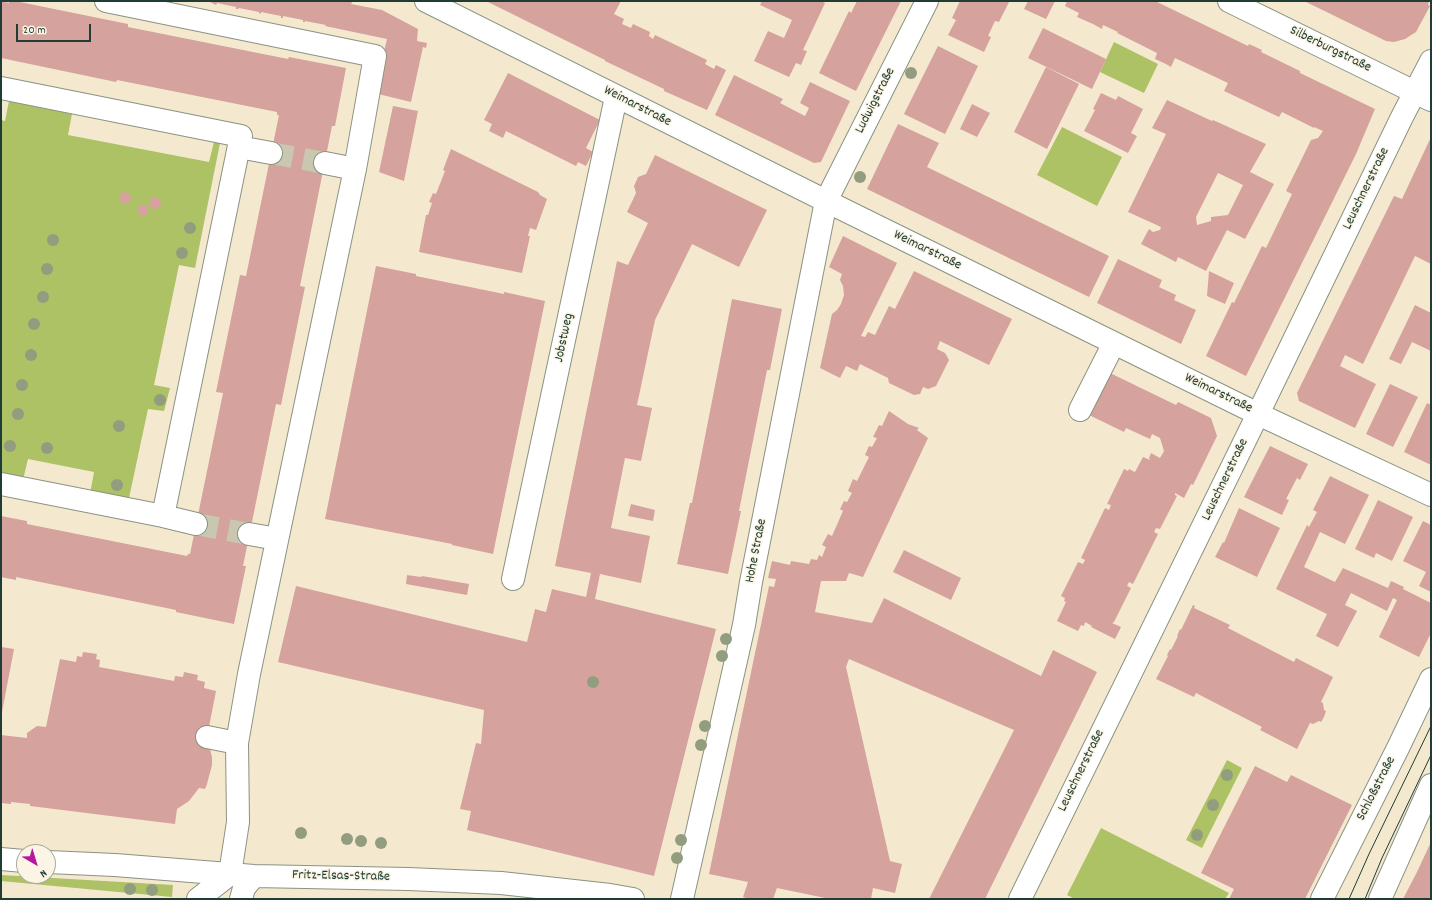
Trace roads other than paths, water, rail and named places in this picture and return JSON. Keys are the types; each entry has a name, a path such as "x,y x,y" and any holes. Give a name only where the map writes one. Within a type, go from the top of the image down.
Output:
{"street":[{"path":"106,1 375,56 355,169 255,642 237,743 238,822 230,874 198,899"},
{"name":"Weimarstraße","path":"426,1 616,97 1258,414 1431,495"},
{"name":"Ludwigstraße","path":"826,201 927,1"},
{"name":"Silberburgstraße","path":"1229,1 1423,96"},
{"name":"Leuschnerstraße","path":"1020,899 1258,414 1423,96 1431,61"},
{"path":"1,88 241,136 163,516"},
{"name":"Jobstweg","path":"513,579 616,97"},
{"path":"239,147 271,153"},
{"path":"325,163 355,169"},
{"name":"Hohe Straße","path":"682,899 744,625 751,582 826,201"},
{"path":"1080,410 1114,343"},
{"path":"1,484 163,516 196,524"},
{"path":"249,534 277,539"},
{"name":"Schloßstraße","path":"1322,899 1395,755 1431,679"},
{"path":"207,737 237,743"},
{"path":"1380,899 1431,785"},
{"path":"1,859 16,860"},
{"name":"Fritz-Elsas-Straße","path":"56,862 115,865 254,876 408,879 501,883 610,895 633,899"},
{"path":"241,899 244,888 254,876"}],"tunnel":[{"path":"271,153 325,163"},
{"path":"196,524 249,534"}],"tram line":[{"path":"1349,899 1369,854 1431,726"},
{"path":"1365,899 1382,858 1431,755"}]}
